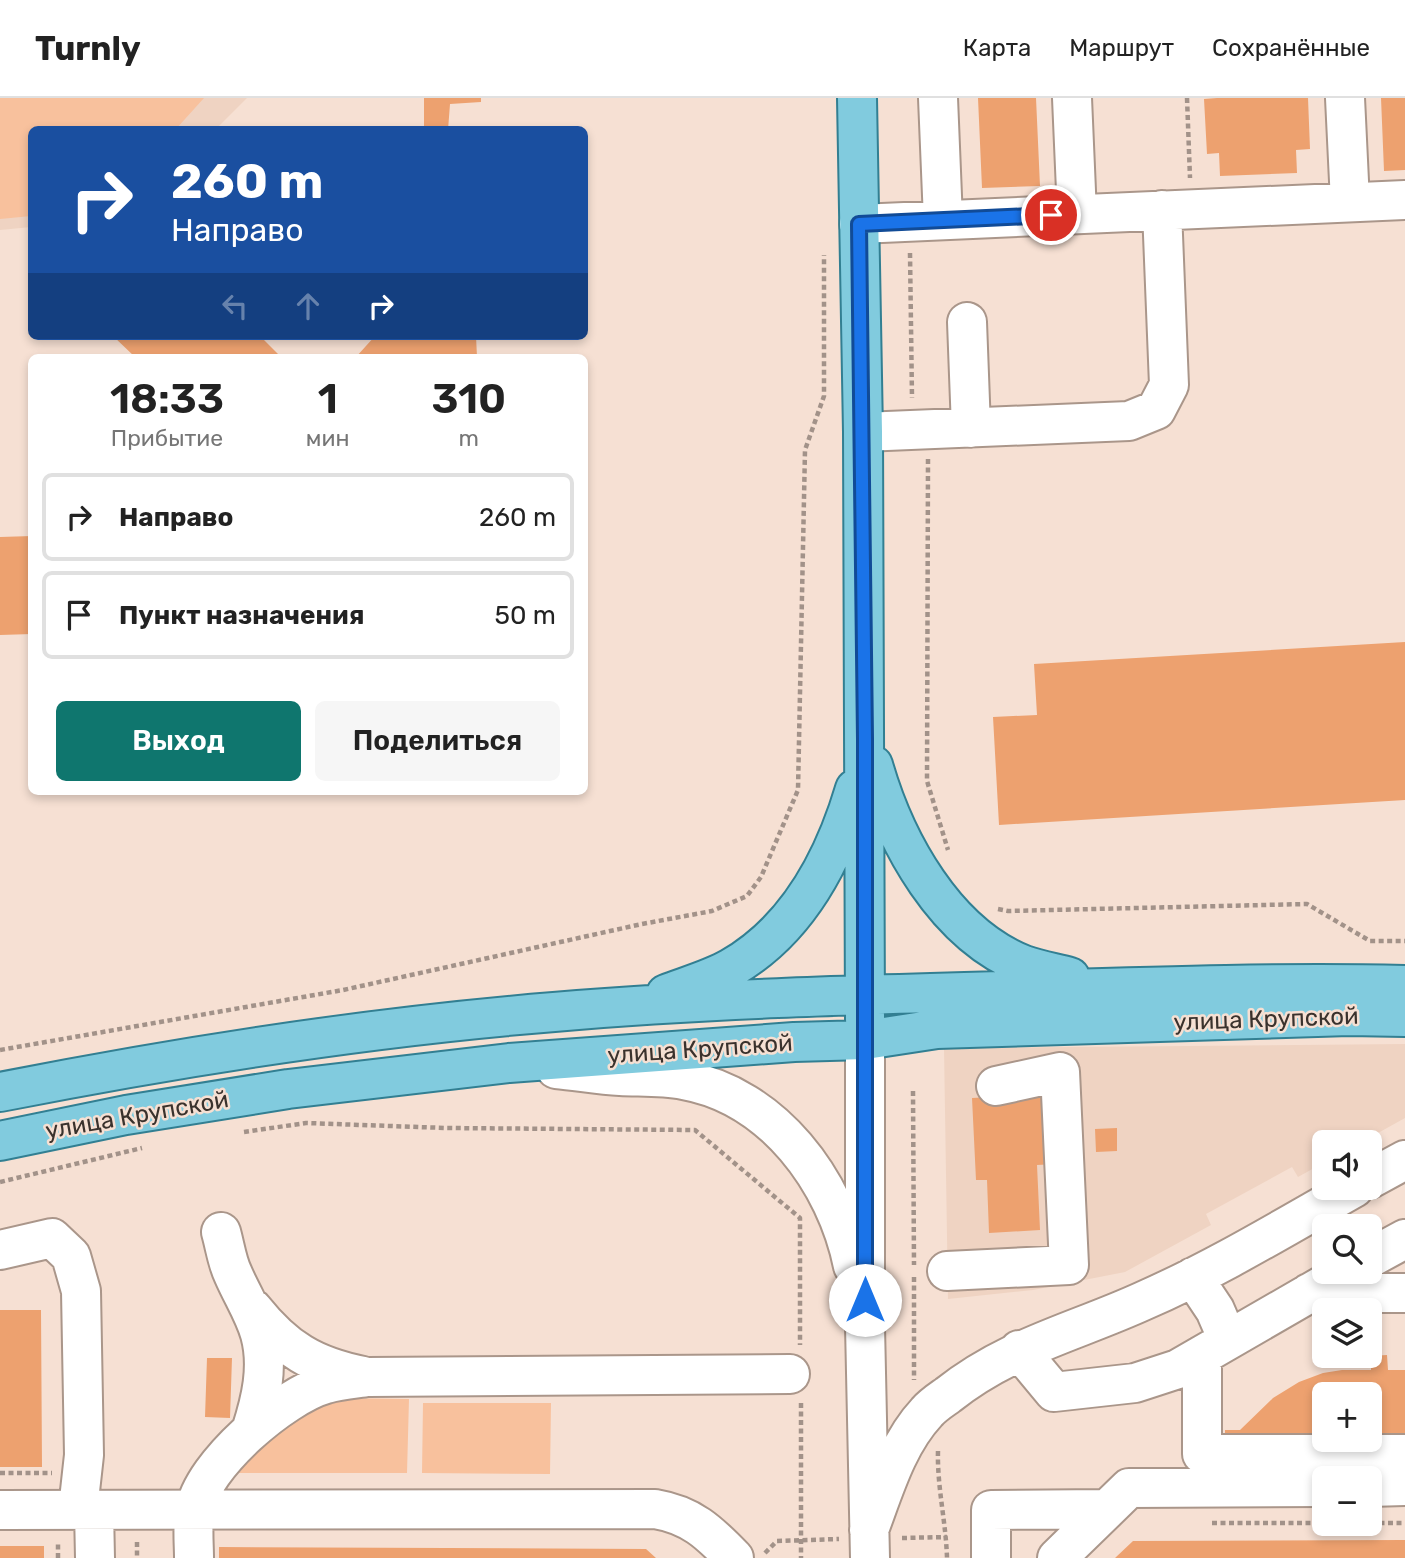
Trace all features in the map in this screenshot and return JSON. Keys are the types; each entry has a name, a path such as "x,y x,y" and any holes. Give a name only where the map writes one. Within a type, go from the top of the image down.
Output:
{"main road":[{"path":"857,98 863,432 865,1040"},
{"path":"865,739 880,789 901,836 928,884 958,922 988,945 1024,965 1111,988"},
{"path":"639,1005 731,968 782,930 810,892 836,842 855,792 865,739"},
{"name":"улица Крупской","path":"0,1092 114,1069 289,1042 427,1024 639,1005 1111,988 1310,983 1405,985"},
{"name":"улица Крупской","path":"0,1141 126,1115 288,1089 509,1063 780,1043 865,1040 937,1029 1336,1016 1405,1017"}],"street":[{"path":"938,98 943,220"},
{"path":"1072,98 1077,214"},
{"path":"1345,98 1350,202"},
{"path":"859,224 1077,214 1176,201 1405,200"},
{"path":"863,432 1129,421 1156,410 1169,385 1176,201"},
{"path":"967,322 971,428"},
{"path":"865,1040 865,1326 869,1541"},
{"path":"509,1063 615,1076 683,1080 725,1091 771,1121 801,1154 832,1203 850,1254 865,1326"},
{"path":"996,1086 1060,1072 1069,1265 1083,1325"},
{"path":"1382,1172 1405,1160"},
{"path":"869,1541 892,1469 907,1439 927,1411 971,1376 1019,1350 1141,1302 1193,1278 1333,1200"},
{"path":"221,1232 232,1272 261,1336 264,1368 261,1400 251,1431"},
{"path":"0,1250 52,1238 71,1256 81,1291 86,1510 95,1558"},
{"path":"1382,1251 1405,1239"},
{"path":"947,1271 1069,1265"},
{"path":"1193,1278 1214,1310 1215,1347 1202,1454 1405,1454"},
{"path":"1019,1350 1054,1392 1135,1383 1178,1369 1325,1284"},
{"path":"1309,1293 1405,1293"},
{"path":"249,1305 272,1333 300,1355 333,1369 368,1377"},
{"path":"194,1558 195,1510 204,1482 251,1431 285,1403 325,1384 368,1377 790,1374"},
{"path":"1382,1487 1405,1486"},
{"path":"1056,1558 1129,1488 1312,1487"},
{"path":"0,1510 655,1509 694,1521 734,1558"},
{"path":"991,1558 991,1510 1107,1510"}],"path":[{"path":"1176,201 1187,98"},
{"path":"0,1050 343,990 712,911 747,896 761,877 798,790 805,450 824,396 824,247"},
{"path":"927,781 950,856"},
{"path":"986,907 1008,911 1307,904 1370,941 1405,941"},
{"path":"914,1091 914,1381"},
{"path":"238,1133 306,1123 446,1128 695,1130 800,1218"},
{"path":"0,1182 144,1148"},
{"path":"939,1440 938,1475 947,1537 947,1558"},
{"path":"1382,1523 1405,1522"},
{"path":"1206,1523 1312,1523"},
{"path":"761,1558 777,1541 869,1541 947,1537"}],"shaded area":[{"path":"0,98 247,98 219,126 28,126 28,227 0,230"},
{"path":"0,98 204,98 179,126 28,126 28,216 0,219"},
{"path":"1405,1044 1405,1118 1382,1131 1312,1130 1312,1169 1298,1177 1292,1167 1206,1214 1211,1225 1125,1272 1033,1290 948,1299 944,1048"},
{"path":"336,1398 409,1399 407,1473 234,1473 279,1427"},
{"path":"423,1403 551,1403 550,1474 422,1473"}],"building":[{"path":"424,98 481,98 481,102 450,104 448,126 424,126"},
{"path":"978,98 1036,98 1040,186 982,188"},
{"path":"1308,98 1310,149 1296,150 1297,173 1220,176 1219,153 1207,154 1204,99"},
{"path":"1381,98 1405,98 1405,170 1384,171"},
{"path":"117,340 264,340 278,354 132,354"},
{"path":"371,340 476,340 477,354 359,354"},
{"path":"28,536 28,634 0,635 0,537"},
{"path":"1405,642 1405,800 999,825 993,717 1037,715 1034,664"},
{"path":"1053,1094 1056,1164 1037,1165 1040,1230 989,1233 987,1180 976,1180 972,1098"},
{"path":"1117,1128 1117,1151 1096,1152 1095,1129"},
{"path":"0,1310 41,1310 42,1467 0,1467"},
{"path":"1382,1355 1387,1355 1388,1370 1405,1370 1405,1437 1382,1438 1382,1382 1312,1382 1312,1439 1225,1448 1225,1430 1240,1430 1273,1398 1299,1382 1323,1373 1382,1368"},
{"path":"207,1358 232,1358 230,1418 205,1417"},
{"path":"1405,1540 1405,1558 1115,1558 1133,1541"},
{"path":"0,1546 44,1546 44,1558 0,1558"},
{"path":"219,1547 646,1549 656,1558 219,1558"}],"route":[{"path":"865,1300 865,739 859,224 1051,215"}]}
